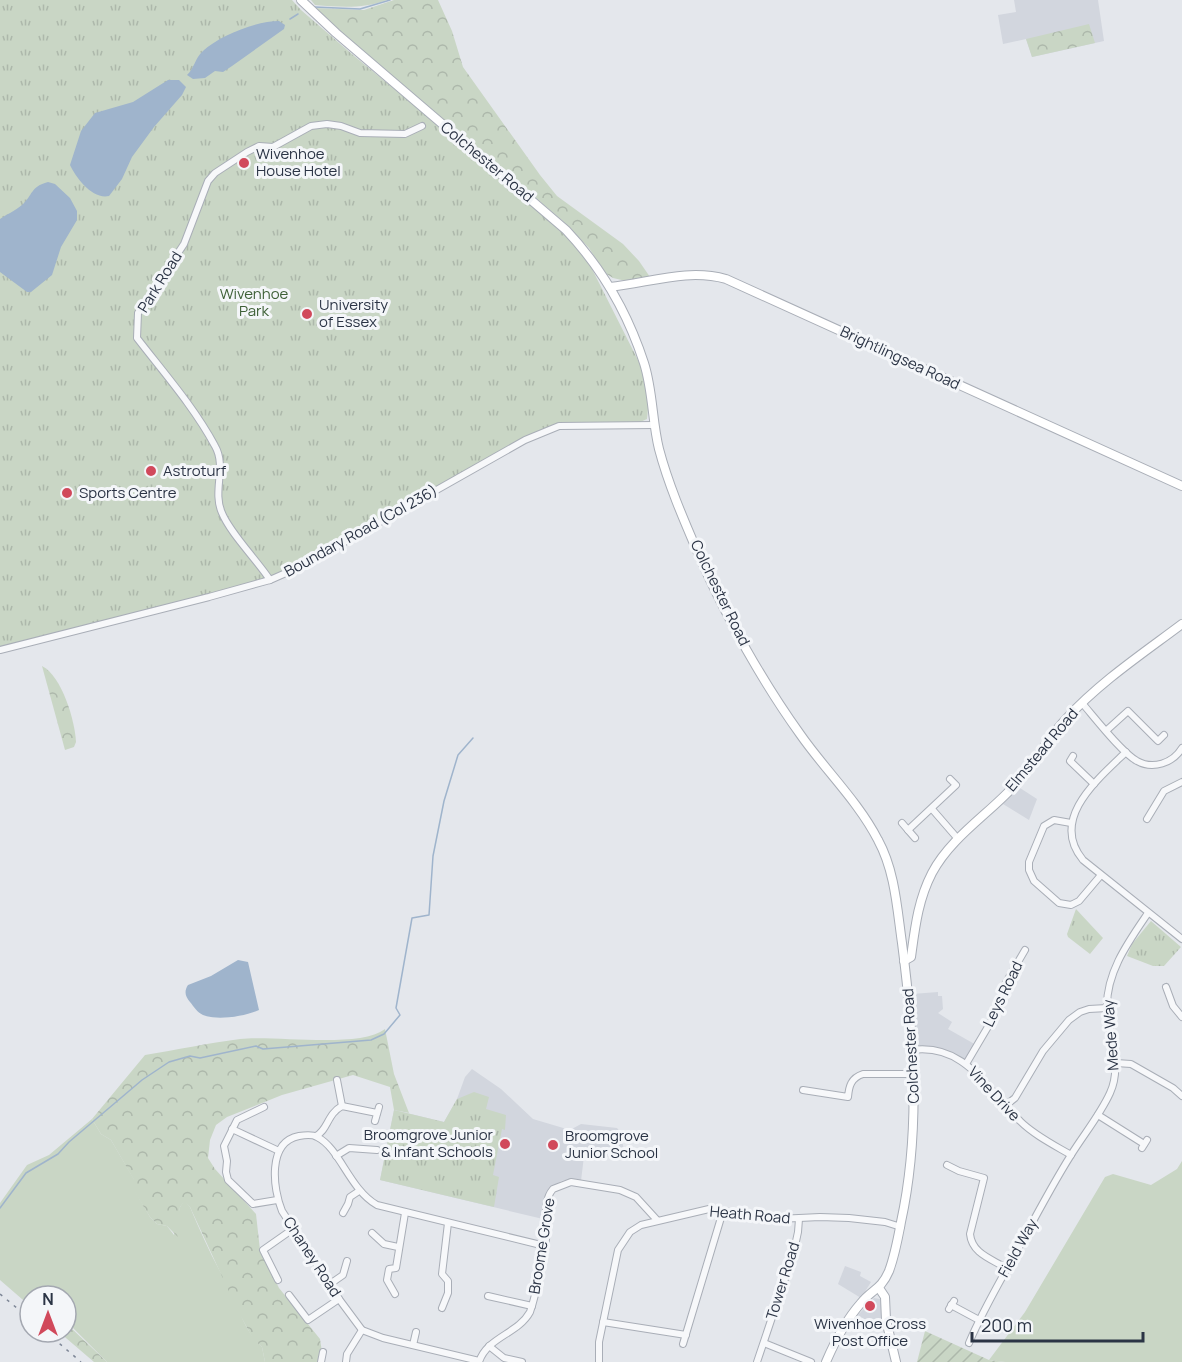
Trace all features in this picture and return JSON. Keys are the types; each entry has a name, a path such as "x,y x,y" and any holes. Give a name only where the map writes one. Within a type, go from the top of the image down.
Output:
{"main road":[{"name":"Colchester Road","path":"301,0 336,33 566,230 583,249 610,287 645,364 654,425 666,470 712,585 752,658 794,725 855,805 878,840 896,895 910,1005 913,1074 912,1147 901,1227 888,1272 879,1288"},
{"name":"Brightlingsea Road","path":"610,287 685,275 711,275 726,279 1182,486"},
{"name":"Elmstead Road","path":"904,961 911,957 918,910 931,875 941,859 958,839 1016,783 1056,729 1082,703 1124,667 1182,624"},
{"path":"826,1362 852,1315 865,1298 879,1288 885,1298 886,1320 896,1362"}],"street":[{"name":"Park Road","path":"270,580 222,513 218,492 221,473 220,457 216,446 184,397 137,338 138,313 184,244 208,182 224,167 259,146 273,147 311,126 327,124 360,133 405,134 422,126"},
{"name":"Boundary Road (Col 236)","path":"0,650 270,580 304,565 525,440 559,426 654,425"},
{"path":"1082,703 1137,761 1157,765 1170,760 1181,751"},
{"path":"1107,730 1128,711 1158,741 1164,735"},
{"path":"1126,752 1094,784 1078,805 1071,823 1072,840 1083,860 1148,913 1181,936"},
{"path":"1073,756 1070,761 1094,784"},
{"path":"908,830 958,788 950,778"},
{"path":"1147,819 1164,791 1182,782"},
{"path":"932,809 958,839"},
{"path":"1071,823 1054,820 1044,826 1029,862 1029,870 1034,880 1059,903 1066,906 1079,901 1101,875"},
{"path":"902,824 915,838"},
{"name":"Mede Way","path":"1071,1155 1098,1115 1113,1085 1116,1063 1107,1008 1111,983 1121,955 1148,913"},
{"name":"Leys Road","path":"966,1064 1002,1003 1004,986 1025,955"},
{"path":"1166,987 1173,1006 1182,1017"},
{"path":"1006,1105 1015,1098 1043,1051 1069,1020 1080,1012 1107,1008"},
{"name":"Vine Drive","path":"912,1050 937,1049 966,1064 987,1082 1022,1124 1071,1155"},
{"path":"1116,1063 1131,1064 1173,1088 1182,1096"},
{"path":"803,1090 848,1098 849,1086 856,1076 913,1074"},
{"path":"337,1080 342,1106"},
{"path":"232,1129 279,1151 294,1137 316,1136 322,1133 333,1112 342,1106 377,1114"},
{"path":"264,1107 237,1120 223,1149 227,1161 226,1172 228,1179 253,1204 277,1200"},
{"path":"1098,1115 1144,1144"},
{"path":"316,1136 325,1142 336,1156 359,1191 377,1205 545,1246"},
{"path":"336,1156 349,1148 377,1150"},
{"name":"Chaney Road","path":"279,1151 276,1166 277,1200 293,1229 362,1330"},
{"name":"Field Way","path":"969,1343 1006,1268 1071,1155"},
{"path":"947,1165 958,1172 984,1178 970,1234 971,1241 979,1252 1006,1268"},
{"name":"Broome Grove","path":"479,1362 489,1346 523,1322 532,1306 545,1246 546,1214 550,1192 558,1185 567,1182 626,1192 643,1203 657,1220"},
{"path":"343,1213 350,1197 359,1191"},
{"name":"Heath Road","path":"599,1362 599,1342 620,1246 635,1228 657,1220 704,1210 778,1220 820,1216 849,1218 885,1222 901,1227"},
{"path":"684,1344 723,1211"},
{"path":"395,1294 387,1280 388,1269 396,1268 405,1213"},
{"name":"Tower Road","path":"757,1362 794,1255 799,1219"},
{"path":"442,1308 448,1293 448,1281 442,1274 448,1223"},
{"path":"278,1280 263,1250 293,1229"},
{"path":"372,1233 384,1244 399,1247"},
{"path":"330,1284 343,1275 347,1261"},
{"path":"289,1294 308,1320 339,1299"},
{"path":"488,1296 532,1306"},
{"path":"951,1305 979,1320"},
{"path":"603,1322 686,1335"},
{"path":"346,1362 347,1354 362,1330 383,1338 479,1362"},
{"path":"413,1345 416,1332"},
{"path":"764,1343 811,1362"},
{"path":"489,1346 504,1358 521,1362"},
{"path":"321,1362 323,1352"}],"shaded area":[{"path":"1014,0 1098,0 1104,41 1032,57 1026,39 1003,44 998,15 1016,12"},
{"path":"1020,788 1037,799 1029,820 1003,804"},
{"path":"938,992 938,996 942,996 943,1009 938,1013 952,1022 948,1029 978,1046 968,1063 915,1048 912,994"},
{"name":"Broomgrove Junior & Infant Schools","path":"472,1069 501,1089 533,1119 570,1130 581,1124 617,1128 621,1133 625,1158 584,1156 581,1181 570,1179 561,1181 547,1191 543,1219 380,1180 394,1110 444,1122 457,1099 465,1077"},
{"path":"845,1266 861,1272 860,1276 871,1282 861,1298 838,1284"},
{"path":"874,1298 880,1299 884,1328 881,1330 858,1315"}],"green space":[{"name":"Wivenhoe Park","path":"0,0 292,0 353,55 539,210 577,247 591,267 644,372 649,399 647,419 638,423 559,426 540,433 270,580 0,650"},
{"path":"311,0 387,0 369,5 343,7 315,5"},
{"path":"394,0 438,0 452,31 463,67 540,175 557,196 623,244 650,277 626,281 613,278 605,273 589,248 564,222 438,117 314,8 364,10"},
{"path":"1089,24 1095,43 1032,57 1026,39"},
{"path":"42,666 56,679 70,711 76,742 74,747 65,750"},
{"path":"1076,909 1103,938 1090,954 1067,934"},
{"path":"1151,921 1181,947 1164,966 1153,966 1127,956 1132,944"},
{"path":"385,1029 394,1074 409,1113 394,1110 390,1087 353,1075 282,1095 227,1117 216,1125 210,1140 208,1158 215,1169 256,1214 260,1250 279,1288 320,1339 322,1352 319,1362 265,1362 262,1347 253,1339 238,1311 190,1207 184,1202 180,1207 178,1222 185,1233 179,1238 167,1226 157,1224 150,1217 131,1186 134,1180 111,1140 101,1134 92,1119 145,1055 240,1039 337,1040 356,1038 373,1035"},
{"path":"474,1092 489,1097 486,1109 506,1115 505,1130 502,1129 493,1175 499,1177 494,1207 380,1180 394,1110 444,1122 457,1099"},
{"path":"92,1119 101,1134 111,1140 135,1181 132,1186 150,1217 157,1224 167,1226 174,1235 180,1207 184,1201 190,1207 245,1325 262,1347 265,1362 107,1362 78,1333 78,1284 18,1284 18,1296 0,1280 0,1203 27,1165 49,1155"},
{"path":"1182,1161 1182,1362 1005,1362 989,1360 1025,1312 1105,1177 1113,1174 1151,1185 1177,1169"},
{"path":"925,1331 989,1360 1005,1362 917,1362"},
{"path":"78,1335 107,1362 94,1362 73,1344 78,1344"}],"water":[{"path":"279,21 285,25 284,29 223,72 215,71 205,78 193,79 187,75 200,54 218,40 249,27"},
{"path":"168,80 179,80 186,87 182,95 132,157 122,179 109,196 97,195 81,182 70,165 81,131 95,113 133,102"},
{"path":"48,182 55,184 70,198 77,211 77,220 61,247 52,275 31,292 27,292 0,272 0,219 22,205 38,186"},
{"path":"238,960 248,962 259,1010 224,1018 201,1014 187,998 188,985 211,976"}],"waterway":[{"path":"314,7 360,9 390,0"},
{"path":"290,19 298,14"},
{"path":"0,1208 26,1173 58,1154 142,1080 169,1062 190,1056 200,1058 256,1046 263,1049 371,1040 384,1034 400,1015 396,1008 412,918 429,915 433,856 444,801 458,755 473,738"}],"railway":[{"path":"0,1294 18,1309"},
{"path":"60,1344 81,1362"}],"place":[{"name":"Wivenhoe House Hotel","path":"244,163"},
{"name":"University of Essex","path":"307,314"},
{"name":"Astroturf","path":"151,471"},
{"name":"Sports Centre","path":"67,493"},
{"name":"Broomgrove Junior & Infant Schools","path":"505,1144"},
{"name":"Broomgrove Junior School","path":"553,1145"},
{"name":"Wivenhoe Cross Post Office","path":"870,1306"}]}
